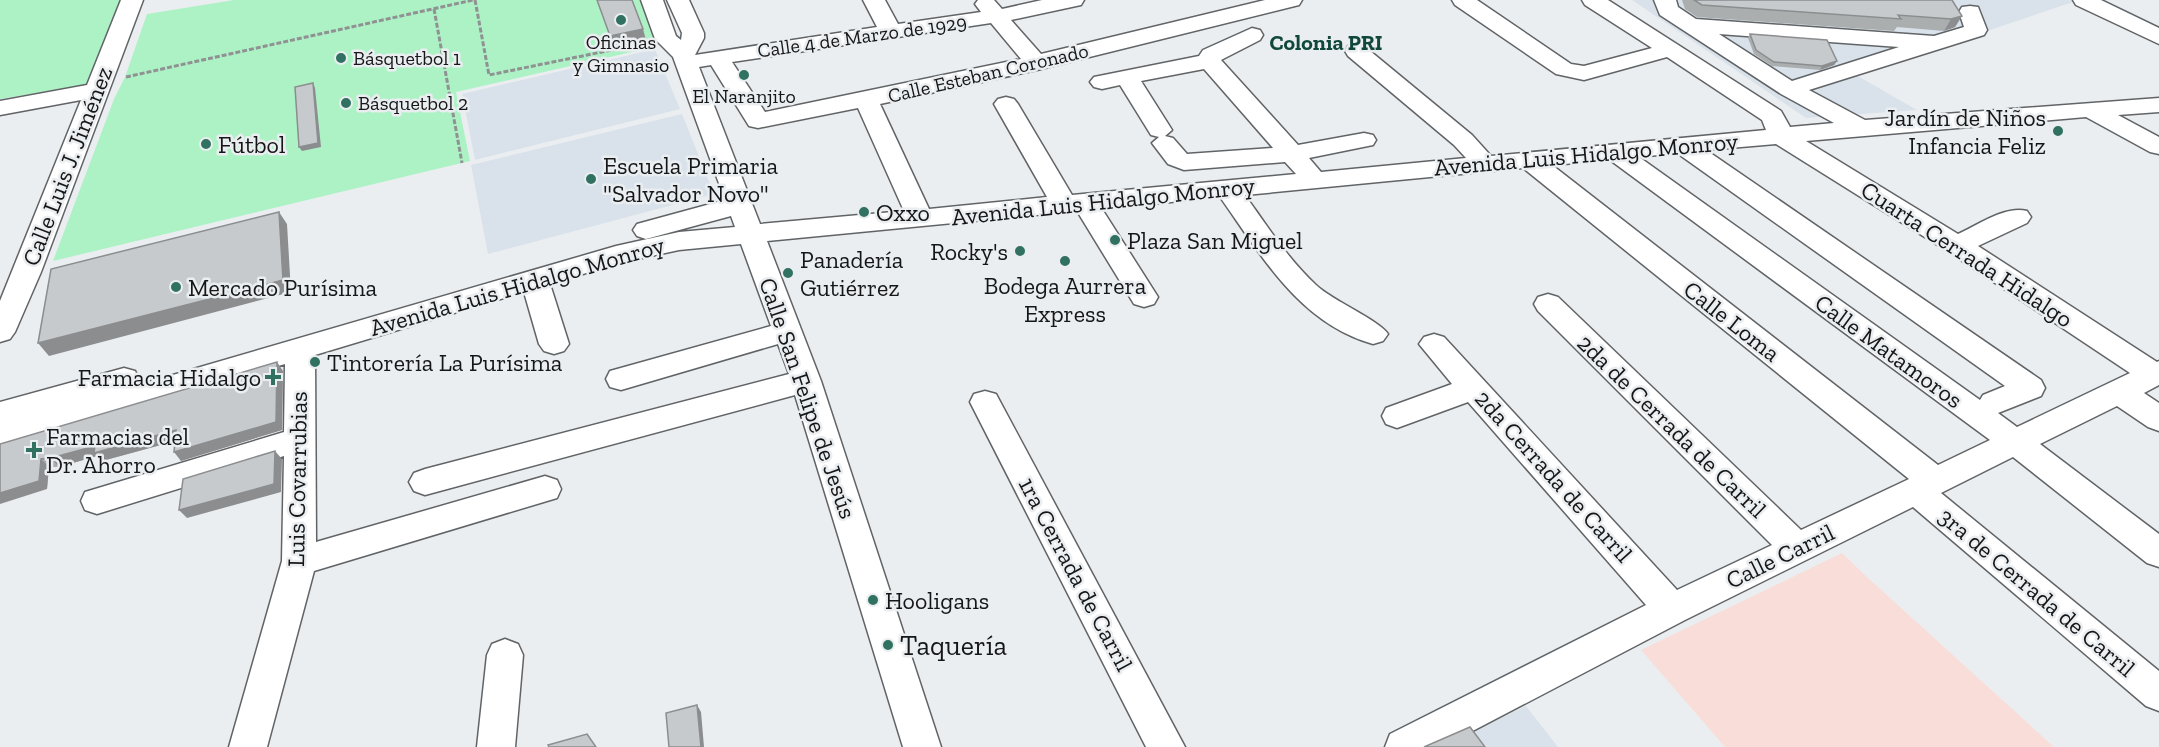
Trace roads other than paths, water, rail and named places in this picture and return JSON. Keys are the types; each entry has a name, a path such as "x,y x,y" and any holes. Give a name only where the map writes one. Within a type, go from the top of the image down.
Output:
{"street":[{"name":"Calle Luis J. Jiménez","path":"0,332 27,272 132,0"},
{"name":"Calle San Felipe de Jesús","path":"652,0 678,52 788,331 806,381 922,747"},
{"path":"678,0 693,33 693,38 678,52"},
{"path":"874,0 891,32"},
{"name":"Calle 4 de Marzo de 1929","path":"678,52 716,57 891,32 989,8 1073,0"},
{"name":"Calle Esteban Coronado","path":"716,57 732,77 758,121 867,101 1037,63 1291,0"},
{"path":"1463,0 1564,69 1584,73 1672,50"},
{"path":"1593,0 1773,116 1781,136"},
{"path":"1665,0 1668,10 1789,89 1861,128"},
{"path":"2084,0 2159,37"},
{"path":"989,8 1037,63"},
{"path":"1789,89 1976,30 1970,12"},
{"path":"1691,25 1935,43"},
{"path":"1209,61 1211,55 1252,35"},
{"path":"1356,51 1463,140 1485,164"},
{"path":"1102,82 1209,61"},
{"path":"1209,61 1315,180"},
{"path":"1126,76 1162,137 1177,159 1184,162 1291,154 1364,140"},
{"path":"0,108 96,89"},
{"path":"867,101 929,224"},
{"path":"1006,104 1073,202 1144,297"},
{"name":"Avenida Luis Hidalgo Monroy","path":"0,414 529,262 744,220 929,224 1073,202 1861,128 2159,105"},
{"path":"2090,110 2159,147"},
{"name":"Cuarta Cerrada Hidalgo","path":"1781,136 1957,245 2156,373"},
{"path":"1683,146 2030,388 1994,403"},
{"name":"Calle Matamoros","path":"1616,152 2016,442 2159,553"},
{"name":"Calle Loma","path":"1529,160 1925,485"},
{"path":"1227,188 1287,271 1306,292 1340,317 1373,334"},
{"path":"1957,245 2018,217"},
{"name":"Avenida Luis Hidalgo Monroy","path":"0,437 534,279 744,220"},
{"path":"534,279 554,344"},
{"name":"2da de Cerrada de Carril","path":"1548,304 1796,548"},
{"path":"621,379 788,331"},
{"name":"2da Cerrada de Carril","path":"1434,344 1672,609"},
{"name":"Luis Covarrubias","path":"248,747 299,561 300,348"},
{"name":"Calle Carril","path":"1404,747 1672,609 2156,373"},
{"path":"425,482 806,381"},
{"path":"1397,416 1475,387"},
{"path":"2120,391 2159,419"},
{"name":"1ra Cerrada de Carril","path":"986,402 1166,747"},
{"path":"97,501 300,439"},
{"name":"3ra de Cerrada de Carril","path":"1925,485 2159,694"},
{"path":"299,561 545,489"},
{"path":"496,747 505,655"}],"place":[{"name":"Oficinas y Gimnasio","path":"621,20"},
{"name":"Básquetbol 1","path":"341,58"},
{"name":"El Naranjito","path":"744,75"},
{"name":"Básquetbol 2","path":"346,103"},
{"name":"Jardín de Niños Infancia Feliz","path":"2058,131"},
{"name":"Fútbol","path":"206,144"},
{"name":"Escuela Primaria \"Salvador Novo\"","path":"591,179"},
{"name":"Oxxo","path":"864,212"},
{"name":"Plaza San Miguel","path":"1115,240"},
{"name":"Rocky's","path":"1020,251"},
{"name":"Bodega Aurrera Express","path":"1065,261"},
{"name":"Panadería Gutiérrez","path":"788,273"},
{"name":"Mercado Purísima","path":"176,287"},
{"name":"Tintorería La Purísima","path":"315,362"},
{"name":"Farmacia Hidalgo","path":"273,377"},
{"name":"Farmacias del Dr. Ahorro","path":"34,450"},
{"name":"Hooligans","path":"873,600"},
{"name":"Taquería","path":"888,645"}],"district":[{"name":"Colonia PRI","path":"1326,42"}]}
